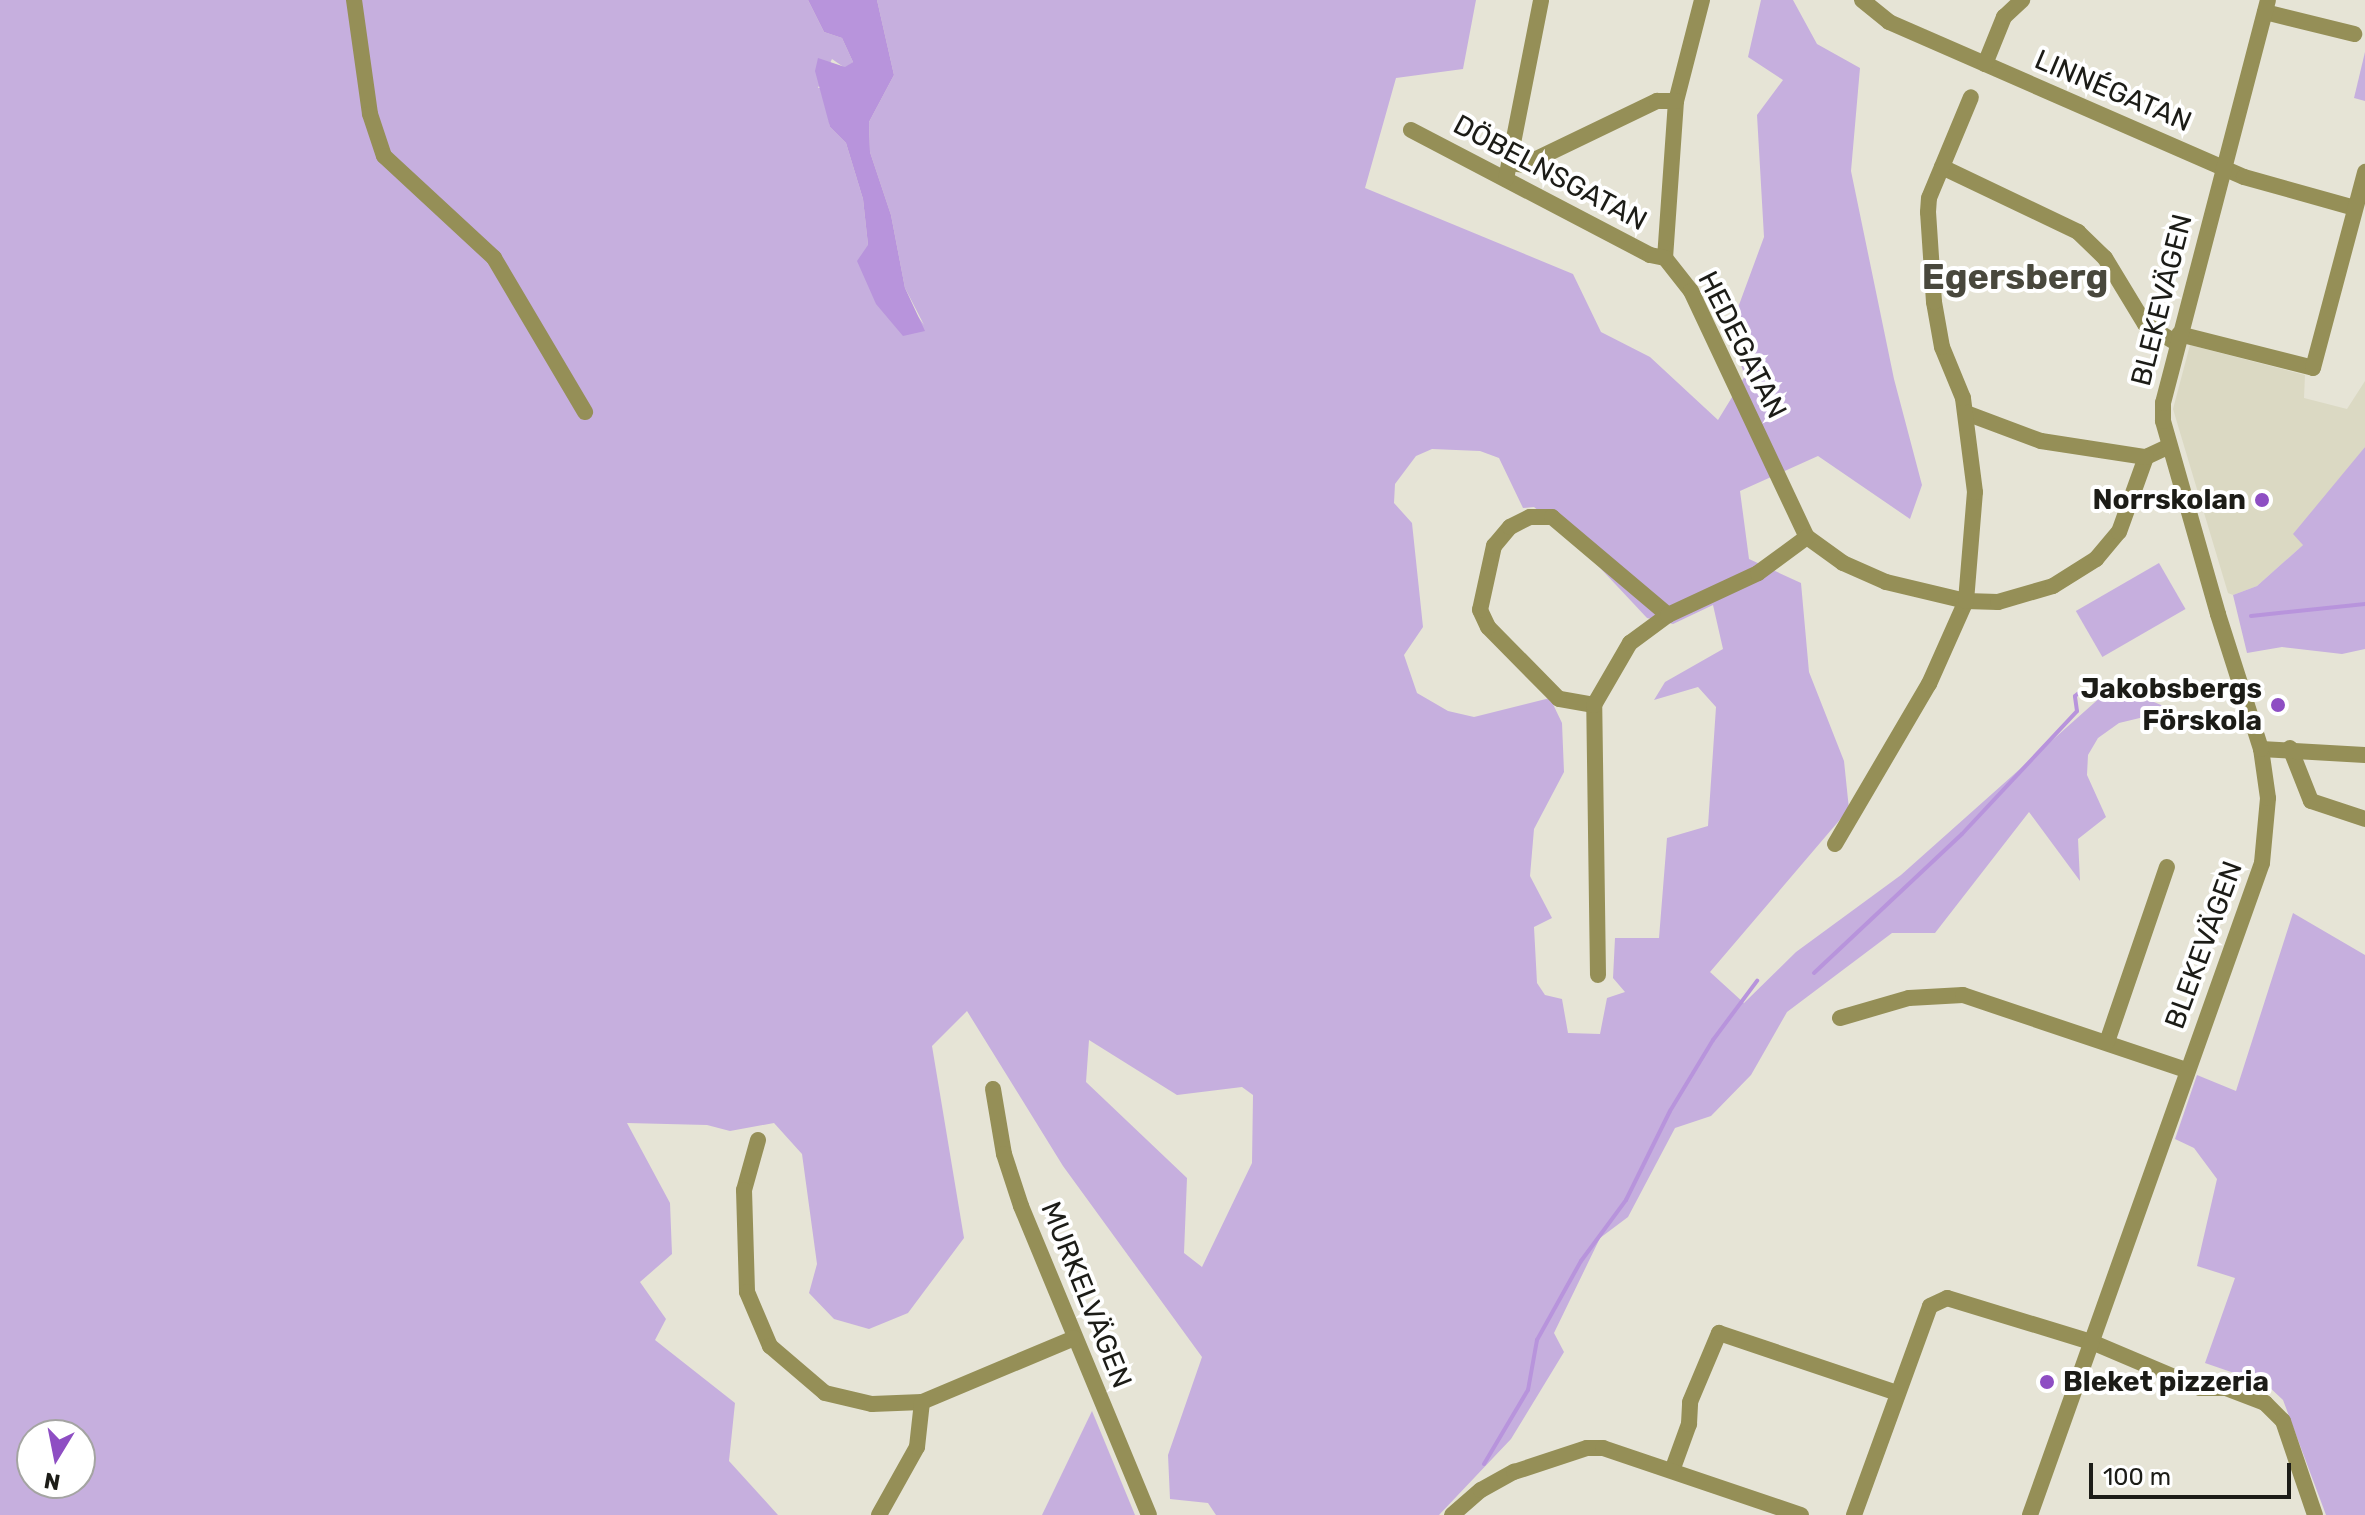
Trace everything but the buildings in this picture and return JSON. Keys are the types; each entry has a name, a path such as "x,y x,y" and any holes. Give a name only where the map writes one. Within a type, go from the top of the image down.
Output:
{"street":[{"path":"354,0 370,114 384,156 494,258 585,412"},
{"path":"1508,171 1541,0"},
{"name":"HEDEGATAN","path":"1702,0 1676,101 1665,258 1691,291 1807,537 1843,563 1886,582 1966,601 1998,602 2053,586 2096,559 2119,532 2146,457"},
{"name":"LINNÉGATAN","path":"1862,0 1889,22 2222,166 2355,208"},
{"path":"1985,64 2004,17 2022,0"},
{"path":"2267,6 2354,34"},
{"name":"BLEKEVÄGEN","path":"2030,1515 2094,1343 2186,1070 2262,863 2268,798 2261,749 2170,446 2163,403 2222,166 2267,6"},
{"path":"1835,844 1929,684 1966,601 1975,492 1966,413 1942,347 1934,302 1928,212 1942,167 1971,97"},
{"path":"1508,171 1657,101 1676,101"},
{"name":"DÖBELNSGATAN","path":"1411,130 1508,171 1650,255 1665,258"},
{"path":"1942,167 2078,232 2105,258 2145,324 2178,338 2313,368 2365,172"},
{"path":"1966,413 2041,441 2146,457 2170,446"},
{"path":"1594,705 1559,699 1488,627 1480,610 1494,546 1510,527 1530,517 1552,517 1668,615"},
{"path":"1598,975 1594,705 1630,643 1668,615 1758,573 1807,537"},
{"path":"2290,748 2311,801 2365,819"},
{"path":"2261,749 2290,748 2365,755"},
{"path":"2107,1042 2167,867"},
{"path":"1840,1018 1909,998 1963,995 2186,1070"},
{"name":"MURKELVÄGEN","path":"993,1089 1013,1181 1074,1338 1149,1515"},
{"path":"758,1140 744,1190 743,1247 747,1292 770,1346 825,1393 872,1404 922,1402 1074,1338"},
{"path":"1854,1515 1930,1306 1947,1298 2094,1343 2200,1388 2247,1393 2283,1421 2315,1515"},
{"path":"1673,1468 1689,1424 1690,1402 1719,1333 1897,1393"},
{"path":"879,1515 917,1447 922,1402"},
{"path":"1452,1515 1497,1479 1587,1448 1627,1453 1801,1515"}],"shaded area":[{"path":"0,0 808,0 824,32 842,38 853,62 845,68 832,59 818,88 823,88 830,127 846,143 863,199 868,245 924,325 905,288 891,215 870,152 869,122 894,75 877,0 1476,0 1463,69 1396,78 1365,188 1573,274 1601,332 1650,357 1718,420 1745,376 1729,332 1764,237 1757,115 1783,80 1748,57 1761,0 1793,0 1817,44 1860,68 1851,171 1894,379 1922,485 1910,519 1818,456 1740,491 1749,559 1801,583 1809,672 1844,761 1849,809 1710,972 1744,1003 1796,952 1901,875 2103,695 2130,692 2173,710 2119,723 2098,738 2088,755 2087,775 2106,817 2078,839 2080,881 2029,812 1935,933 1892,933 1787,1012 1751,1075 1711,1116 1675,1128 1628,1217 1600,1238 1554,1333 1564,1352 1511,1439 1439,1515 1216,1515 1208,1503 1170,1499 1168,1455 1202,1357 1063,1166 967,1011 932,1046 964,1238 908,1313 869,1329 834,1319 809,1293 817,1264 802,1154 774,1123 730,1131 707,1125 627,1123 670,1203 672,1254 640,1282 666,1319 655,1340 735,1403 729,1461 778,1515 0,1515","holes":["1432,449 1480,451 1499,458 1523,508 1534,507 1572,538 1647,618 1673,624 1713,605 1723,649 1665,682 1654,700 1698,687 1716,707 1708,826 1667,838 1659,938 1615,938 1613,978 1625,992 1607,998 1600,1034 1568,1033 1562,999 1545,995 1537,983 1534,927 1552,918 1530,876 1534,829 1564,772 1562,723 1550,698 1474,717 1448,711 1417,693 1404,655 1423,627 1412,523 1394,503 1395,484 1416,456","1089,1040 1177,1095 1242,1087 1253,1095 1252,1163 1202,1267 1184,1253 1187,1178 1086,1082"]},
{"path":"808,0 877,0 894,75 869,122 870,152 891,215 905,288 925,331 903,336 876,304 857,261 868,245 863,199 846,143 830,127 815,71 818,58 845,67 853,62 842,38 824,32"},
{"path":"2365,52 2365,101 2354,98"},
{"name":"Norrskolan","path":"2190,345 2305,375 2304,398 2347,409 2365,381 2365,447 2303,545 2257,586 2233,595 2228,593 2173,409"},
{"path":"2365,447 2365,649 2342,654 2282,647 2247,653 2233,595 2257,586 2303,545 2293,534"},
{"path":"2159,563 2186,609 2102,657 2076,611"},
{"path":"2293,913 2365,955 2365,1515 2326,1515 2283,1400 2266,1384 2205,1363 2235,1278 2197,1266 2217,1179 2194,1148 2175,1139 2197,1075 2236,1091"},
{"path":"1092,1411 1135,1515 1042,1515"}],"waterway":[{"path":"2251,616 2365,604"},
{"path":"1814,973 1962,834 2077,711 2075,696 2080,692"},
{"path":"1484,1464 1528,1390 1537,1340 1581,1261 1626,1200 1670,1111 1713,1040 1757,981"}],"place":[{"name":"Norrskolan","path":"2262,500"},
{"name":"Jakobsbergs Förskola","path":"2278,705"},
{"name":"Bleket pizzeria","path":"2047,1382"}],"district":[{"name":"Egersberg","path":"2015,277"}]}
